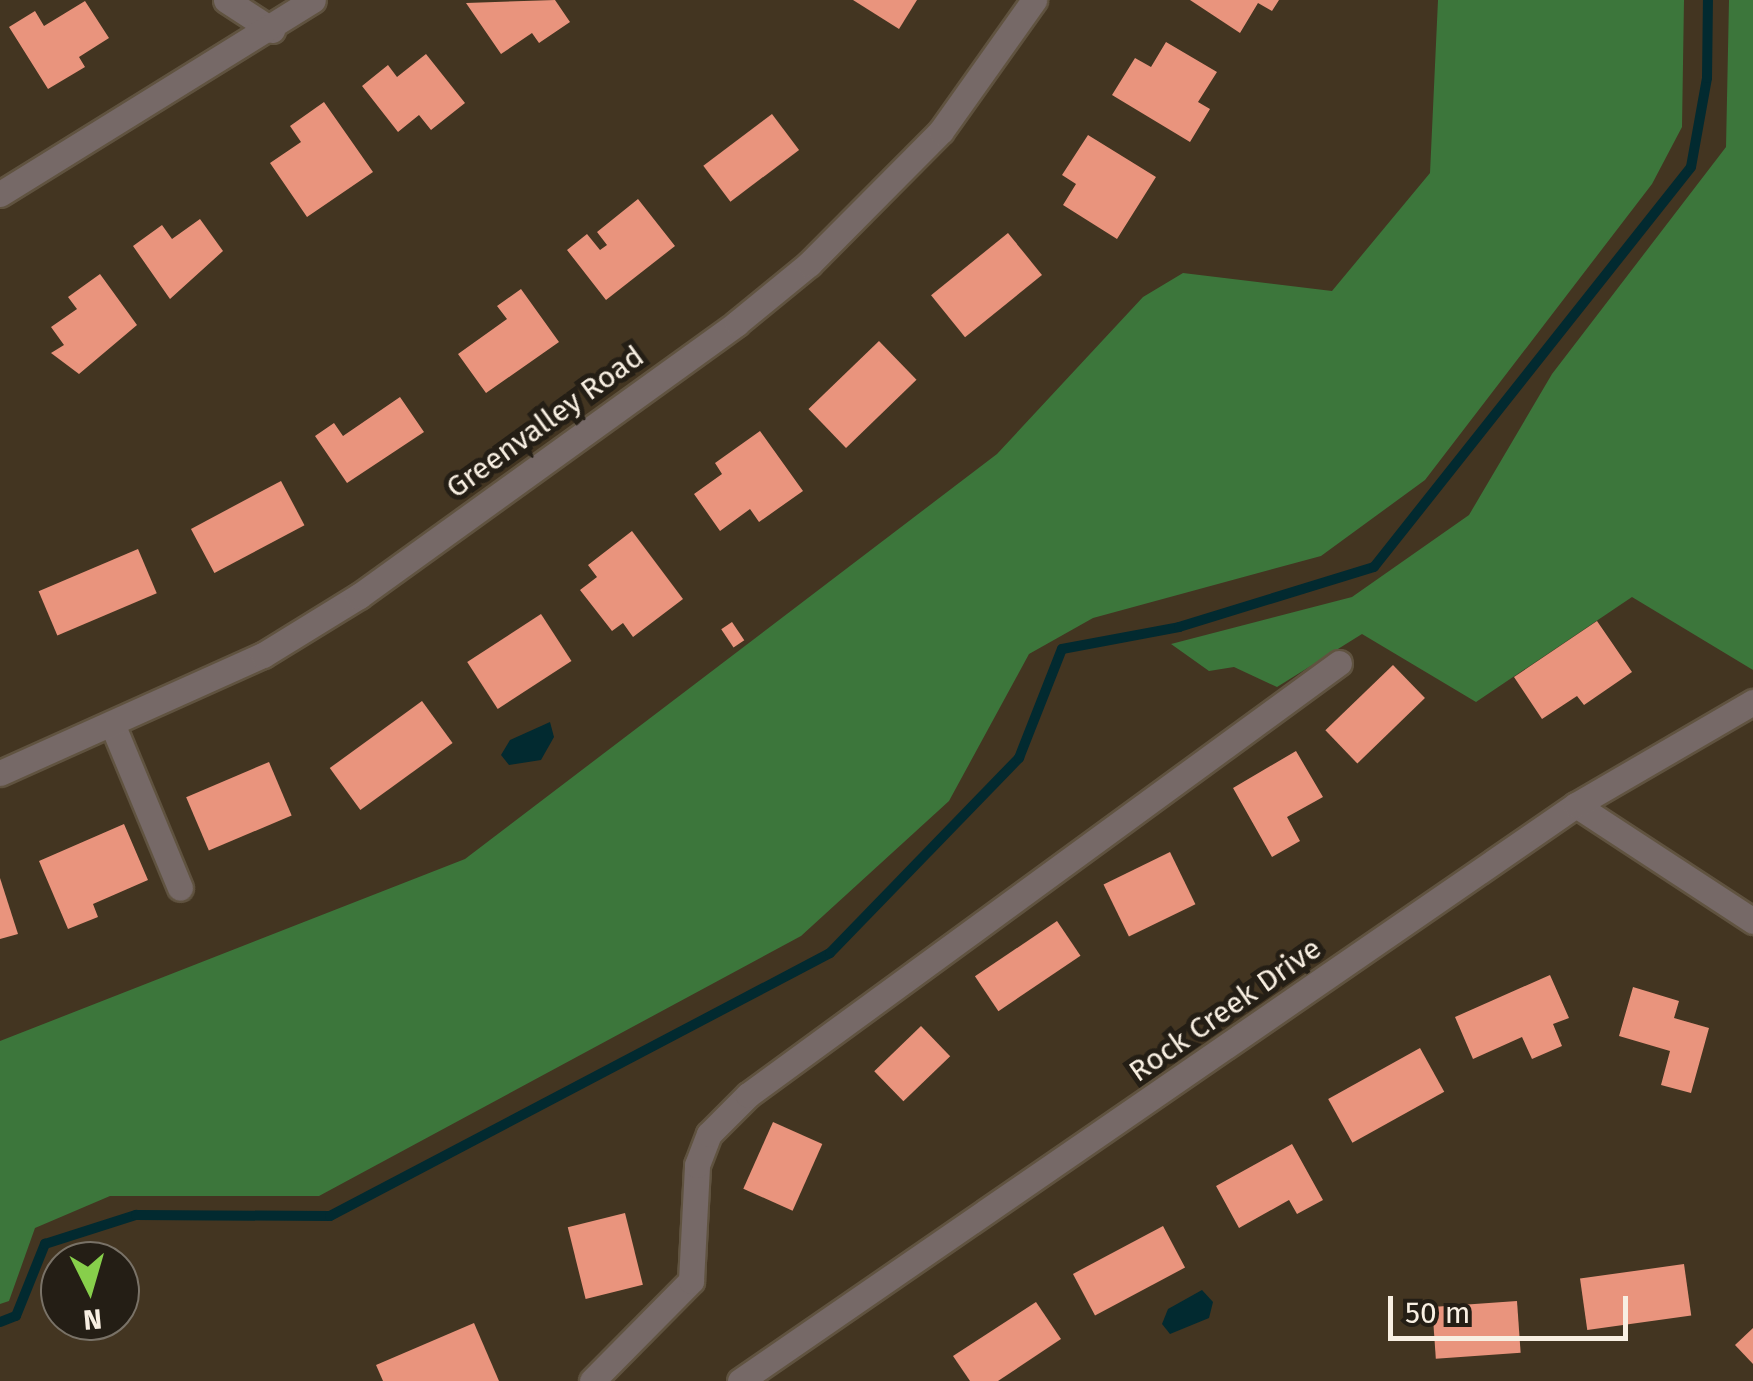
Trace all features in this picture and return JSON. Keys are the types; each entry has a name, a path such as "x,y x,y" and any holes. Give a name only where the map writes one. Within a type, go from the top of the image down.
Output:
{"street":[{"path":"226,0 272,30"},
{"path":"0,194 272,30 313,0"},
{"name":"Greenvalley Road","path":"0,774 113,726 263,654 359,596 737,323 809,264 941,131 1034,0"},
{"path":"592,1381 691,1281 697,1165 709,1134 748,1096 1338,663"},
{"name":"Rock Creek Drive","path":"740,1381 1576,806 1753,702"},
{"path":"113,726 180,888"},
{"path":"1576,806 1753,921"}],"green space":[{"path":"1438,0 1684,0 1682,127 1652,184 1425,480 1321,556 1093,618 1029,654 949,801 801,936 319,1196 110,1196 35,1228 9,1301 0,1304 0,1041 465,859 997,454 1143,297 1183,273 1332,291 1430,173"},
{"path":"1729,0 1753,0 1753,670 1632,597 1476,702 1362,634 1277,687 1234,667 1209,671 1171,644 1352,597 1469,515 1552,374 1726,147"}],"water":[{"path":"550,722 554,737 541,760 509,765 501,755 510,740"},
{"path":"1202,1290 1213,1302 1209,1318 1170,1334 1162,1324 1168,1309"}],"building":[{"path":"555,0 570,22 539,43 532,33 501,54 466,3"},
{"path":"853,0 917,0 899,29"},
{"path":"1190,0 1279,0 1272,11 1258,3 1240,33"},
{"path":"85,1 109,38 79,57 85,67 48,89 9,27 35,11 44,26"},
{"path":"1166,42 1217,72 1198,102 1210,109 1190,142 1112,95 1135,58 1151,67"},
{"path":"426,54 465,103 431,130 419,115 398,132 362,86 388,65 397,77"},
{"path":"324,102 373,172 307,217 270,163 301,142 290,126"},
{"path":"772,114 799,150 730,202 703,166"},
{"path":"1088,135 1156,177 1117,239 1063,205 1076,184 1062,175"},
{"path":"638,199 675,246 606,300 567,250 587,234 600,250 607,245 597,232"},
{"path":"200,219 223,251 170,299 133,246 162,225 172,239"},
{"path":"1008,233 1042,275 965,337 931,295"},
{"path":"100,274 137,325 79,374 51,353 64,345 51,327 77,309 68,297"},
{"path":"521,289 559,342 486,393 458,354 507,319 497,306"},
{"path":"879,341 917,380 846,448 809,409"},
{"path":"400,397 424,432 347,483 315,436 334,423 343,436"},
{"path":"760,431 803,491 759,522 750,509 720,531 694,494 722,474 715,463"},
{"path":"281,481 304,525 214,573 191,529"},
{"path":"632,531 683,599 633,637 623,623 612,631 580,590 597,577 588,565"},
{"path":"138,549 157,593 57,635 39,591"},
{"path":"541,614 571,661 498,709 467,662"},
{"path":"1597,621 1632,672 1584,705 1577,696 1542,719 1514,677"},
{"path":"732,622 744,640 734,648 721,629"},
{"path":"1393,665 1425,698 1357,763 1325,730"},
{"path":"422,701 453,743 360,810 330,768"},
{"path":"1296,751 1323,797 1287,817 1300,841 1272,857 1233,788"},
{"path":"269,762 292,815 209,851 186,797"},
{"path":"124,824 148,880 93,904 98,917 68,929 39,861"},
{"path":"1170,852 1195,904 1129,937 1103,884"},
{"path":"0,878 18,934 0,939"},
{"path":"1057,921 1080,956 998,1011 975,976"},
{"path":"1550,975 1569,1018 1553,1024 1562,1046 1532,1059 1522,1037 1473,1059 1455,1017"},
{"path":"1633,987 1679,1001 1674,1018 1709,1028 1691,1093 1661,1085 1670,1051 1619,1036"},
{"path":"921,1026 950,1056 903,1101 874,1071"},
{"path":"1420,1048 1444,1092 1352,1143 1328,1099"},
{"path":"773,1122 822,1144 793,1211 743,1189"},
{"path":"1292,1144 1323,1200 1297,1214 1289,1200 1239,1228 1216,1186"},
{"path":"625,1213 643,1285 586,1299 568,1227"},
{"path":"1163,1226 1185,1267 1095,1315 1073,1274"},
{"path":"1684,1264 1691,1315 1587,1330 1580,1279"},
{"path":"1517,1301 1521,1353 1436,1359 1432,1307"},
{"path":"1036,1302 1061,1339 998,1381 970,1381 953,1356"},
{"path":"474,1323 499,1381 383,1381 376,1365"},
{"path":"1753,1328 1753,1364 1735,1345"}],"waterway":[{"path":"0,1322 16,1316 45,1244 136,1215 330,1216 830,953 1019,758 1062,649 1179,627 1374,567 1691,167 1707,78 1708,0"}]}
